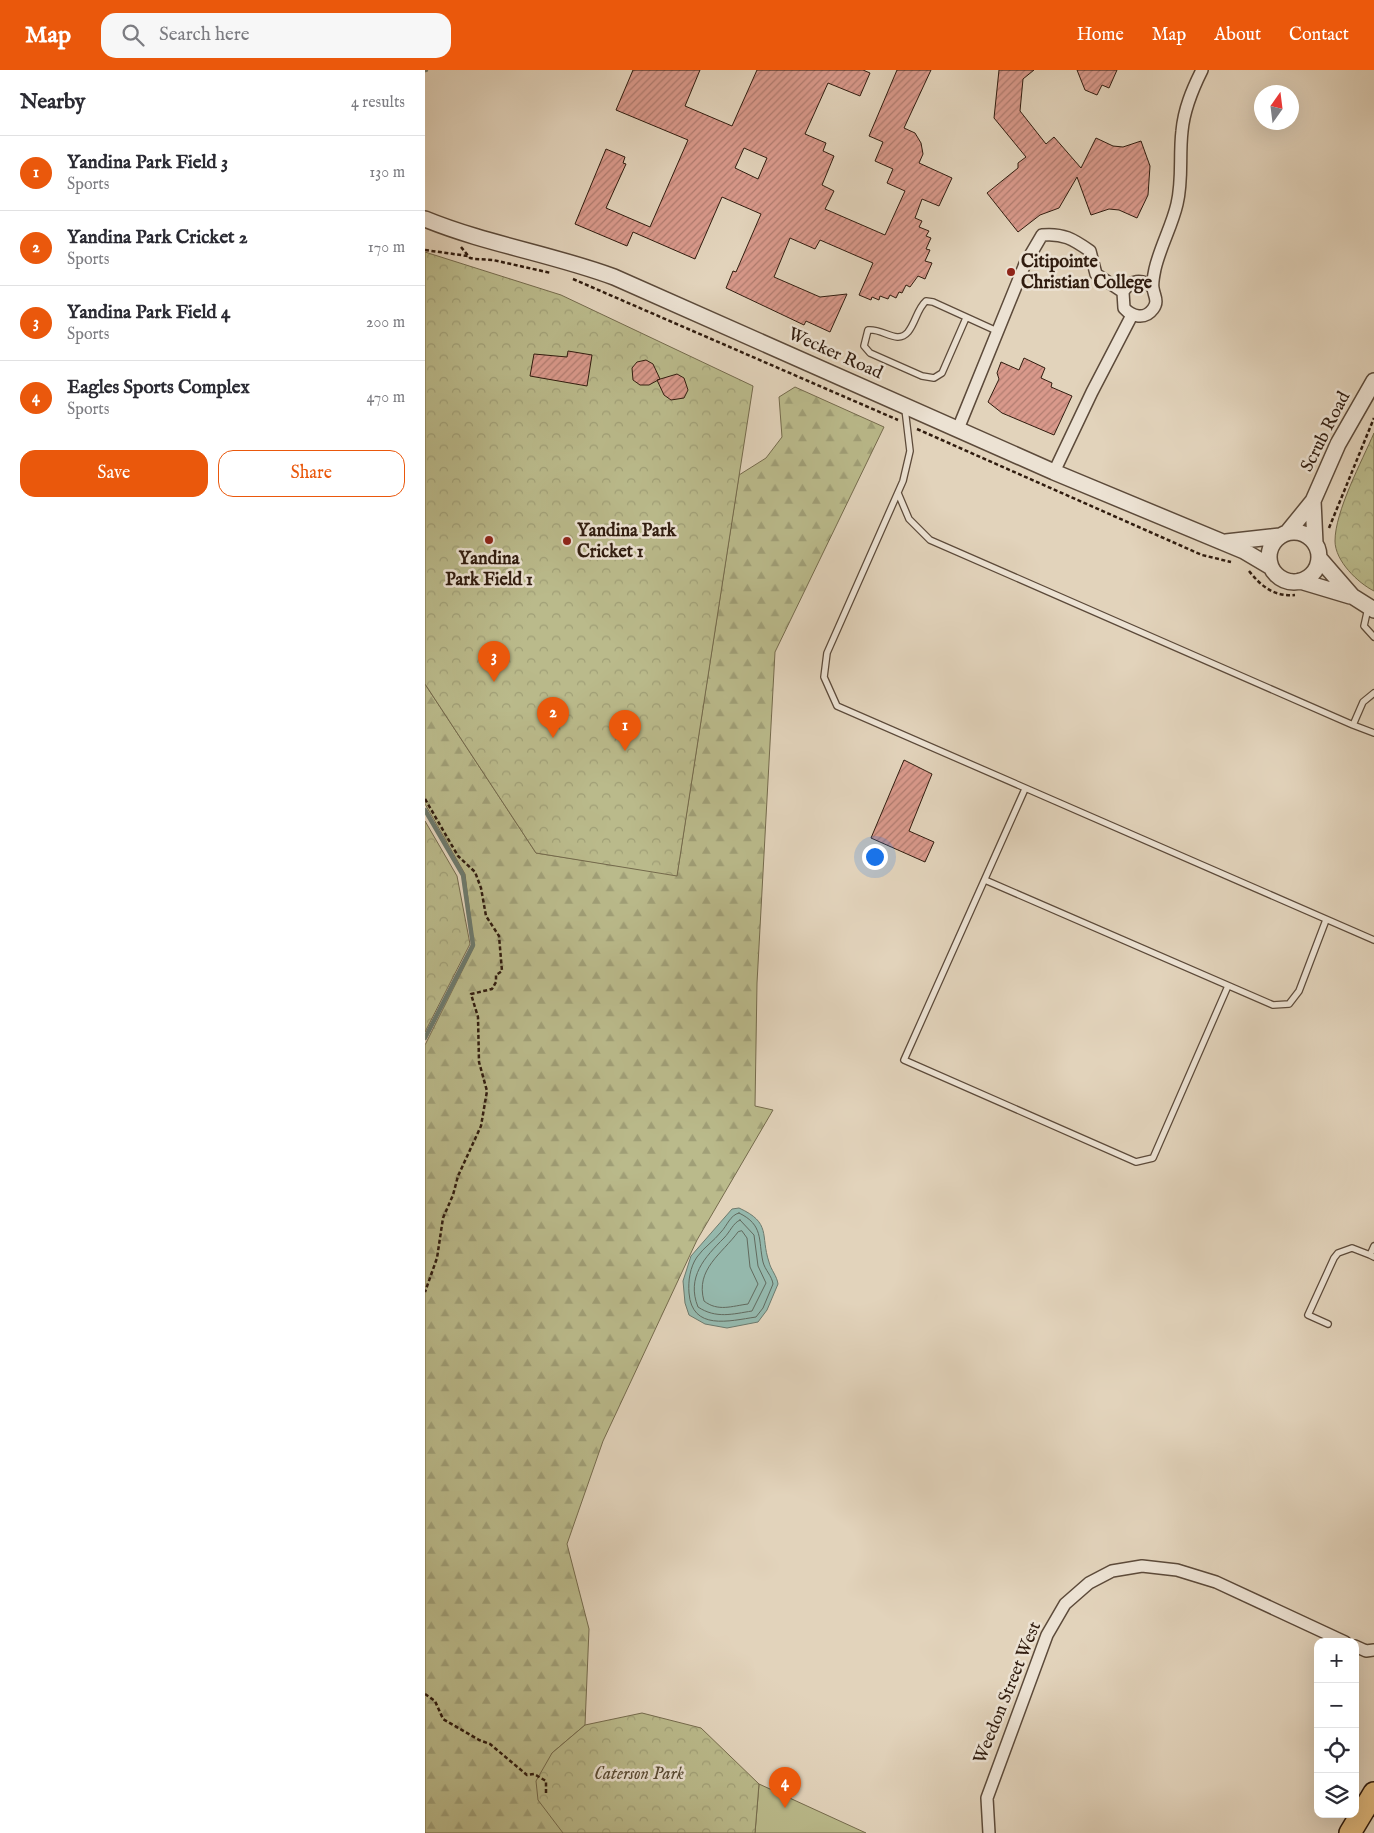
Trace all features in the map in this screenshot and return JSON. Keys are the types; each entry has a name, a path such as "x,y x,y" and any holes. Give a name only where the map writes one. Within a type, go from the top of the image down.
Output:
{"highway":[{"path":"1350,1833 1374,1793"}],"street":[{"path":"1153,288 1143,282 1131,283 1123,292 1124,308 1132,315 1144,316 1153,309 1157,298 1153,288 1155,267 1178,203 1182,173 1181,132 1188,101 1202,70"},
{"name":"Wecker Road","path":"425,219 478,237 563,259 614,277 1054,472 1262,559 1283,579 1300,581 1352,596 1371,609"},
{"path":"958,429 979,373 999,332 1025,264 1041,235 1057,234 1076,241 1090,251 1096,274 1123,292"},
{"path":"1054,472 1096,384 1132,315"},
{"name":"Scrub Road","path":"1283,534 1313,501 1338,444 1374,381"},
{"name":"Scrub Road","path":"1313,501 1317,550"},
{"name":"Wecker Road","path":"1224,542 1303,533 1352,596"},
{"path":"1271,566 1270,550 1283,534"},
{"path":"1300,581 1313,572 1317,550"},
{"name":"Weedon Street West","path":"989,1833 987,1798 1047,1635 1065,1604 1089,1583 1112,1571 1142,1566 1177,1570 1216,1582 1336,1638"},
{"path":"1359,1648 1366,1651 1374,1650"}],"lane":[{"path":"966,318 942,372 934,378 923,376 870,353 864,346 868,330 875,329 894,338 902,337 909,331 921,305 927,301 999,332"},
{"path":"904,406 910,451 898,493 827,653 825,677 837,706 1374,940"},
{"path":"898,493 909,519 930,540 1374,733"},
{"path":"1371,609 1364,626 1374,636"},
{"path":"1353,725 1363,702 1374,694"},
{"path":"1025,789 903,1060 1136,1162 1153,1158 1228,986"},
{"path":"985,880 1273,1005 1289,1004 1299,991 1326,920"},
{"path":"1328,1324 1308,1314 1334,1258 1338,1254 1352,1248 1372,1256 1374,1246"}],"path":[{"path":"425,250 469,256"},
{"path":"1334,516 1374,418"},
{"path":"425,800 458,856 475,872 481,888 486,916 499,936 502,971 497,975 492,989 471,994 478,1017 479,1062 487,1091 481,1126 458,1176 453,1195 443,1218 437,1258 425,1292"},
{"path":"425,1694 435,1702 443,1718 479,1740 490,1744 527,1775 534,1774 546,1781 546,1793"}],"green space":[{"path":"425,252 561,295 753,386 677,876 536,853 425,684"},
{"path":"795,387 884,427 775,652 757,983 755,1106 773,1110 697,1240 603,1441 567,1544 589,1629 585,1725 552,1753 563,1833 425,1833 425,1045 474,947 465,874 425,804 425,684 536,853 677,875 739,475 766,458 782,437 779,397"},
{"path":"1374,433 1374,591 1361,583 1343,564 1336,549 1335,541 1339,515 1344,501"},
{"path":"425,821 457,876 470,944 425,1032"},
{"name":"Caterson Park","path":"642,1713 701,1728 759,1784 755,1833 563,1833 538,1800 536,1781 552,1753 585,1725"},
{"path":"759,1784 866,1833 755,1833"}],"water":[{"path":"739,1208 756,1219 761,1225 766,1253 778,1284 767,1310 758,1322 727,1328 705,1324 689,1315 685,1303 683,1281 691,1256 732,1209"}],"building":[{"path":"633,70 700,70 685,106 732,126 757,70 863,70 870,73 860,96 828,83 805,134 826,143 823,151 834,156 822,185 834,191 825,209 885,235 905,191 887,183 893,169 875,161 883,142 869,136 897,70 931,70 904,128 915,133 921,143 923,154 919,163 952,178 939,206 922,199 915,218 922,221 919,227 929,231 926,236 931,238 926,249 930,250 925,261 932,263 925,279 918,276 910,287 906,285 902,293 899,292 896,298 890,295 888,299 880,296 879,300 872,297 871,300 859,295 873,263 820,240 815,249 790,238 774,277 820,297 847,294 830,332 806,321 804,325 726,288 733,271 736,272 761,214 722,197 695,259 633,232 627,246 575,224 606,149 625,157 623,163 626,164 606,208 650,227 688,140 616,110","holes":["744,148 767,158 758,179 735,168"]},
{"path":"999,70 1034,70 1023,79 1020,111 1046,144 1054,137 1081,168 1096,138 1113,146 1123,147 1141,141 1150,166 1148,195 1137,218 1119,210 1109,209 1091,215 1077,177 1059,208 1040,215 1018,232 987,193 1018,168 1018,163 1026,157 994,118"},
{"path":"1077,70 1117,70 1109,88 1102,85 1097,95 1085,90"},
{"path":"568,351 592,355 587,386 530,376 534,354 567,357"},
{"path":"1024,358 1045,368 1041,378 1052,383 1051,387 1072,396 1054,435 1002,413 988,402 999,379 997,373 1001,362 1019,370"},
{"path":"646,360 653,364 660,379 649,385 640,385 633,380 632,368 637,362"},
{"path":"677,374 684,378 688,390 684,398 671,400 664,395 657,380"},
{"path":"904,760 932,774 909,831 934,842 925,862 871,838"}],"waterway":[{"path":"425,810 463,875 473,945 425,1038"}],"place":[{"name":"Citipointe Christian College","path":"1011,272"},
{"name":"Yandina Park Field 1","path":"489,540"},
{"name":"Yandina Park Cricket 1","path":"567,541"},
{"name":"Yandina Park Field 4","path":"494,682"},
{"name":"Yandina Park Cricket 2","path":"553,738"},
{"name":"Yandina Park Field 3","path":"625,751"},
{"name":"Eagles Sports Complex","path":"785,1808"}]}
